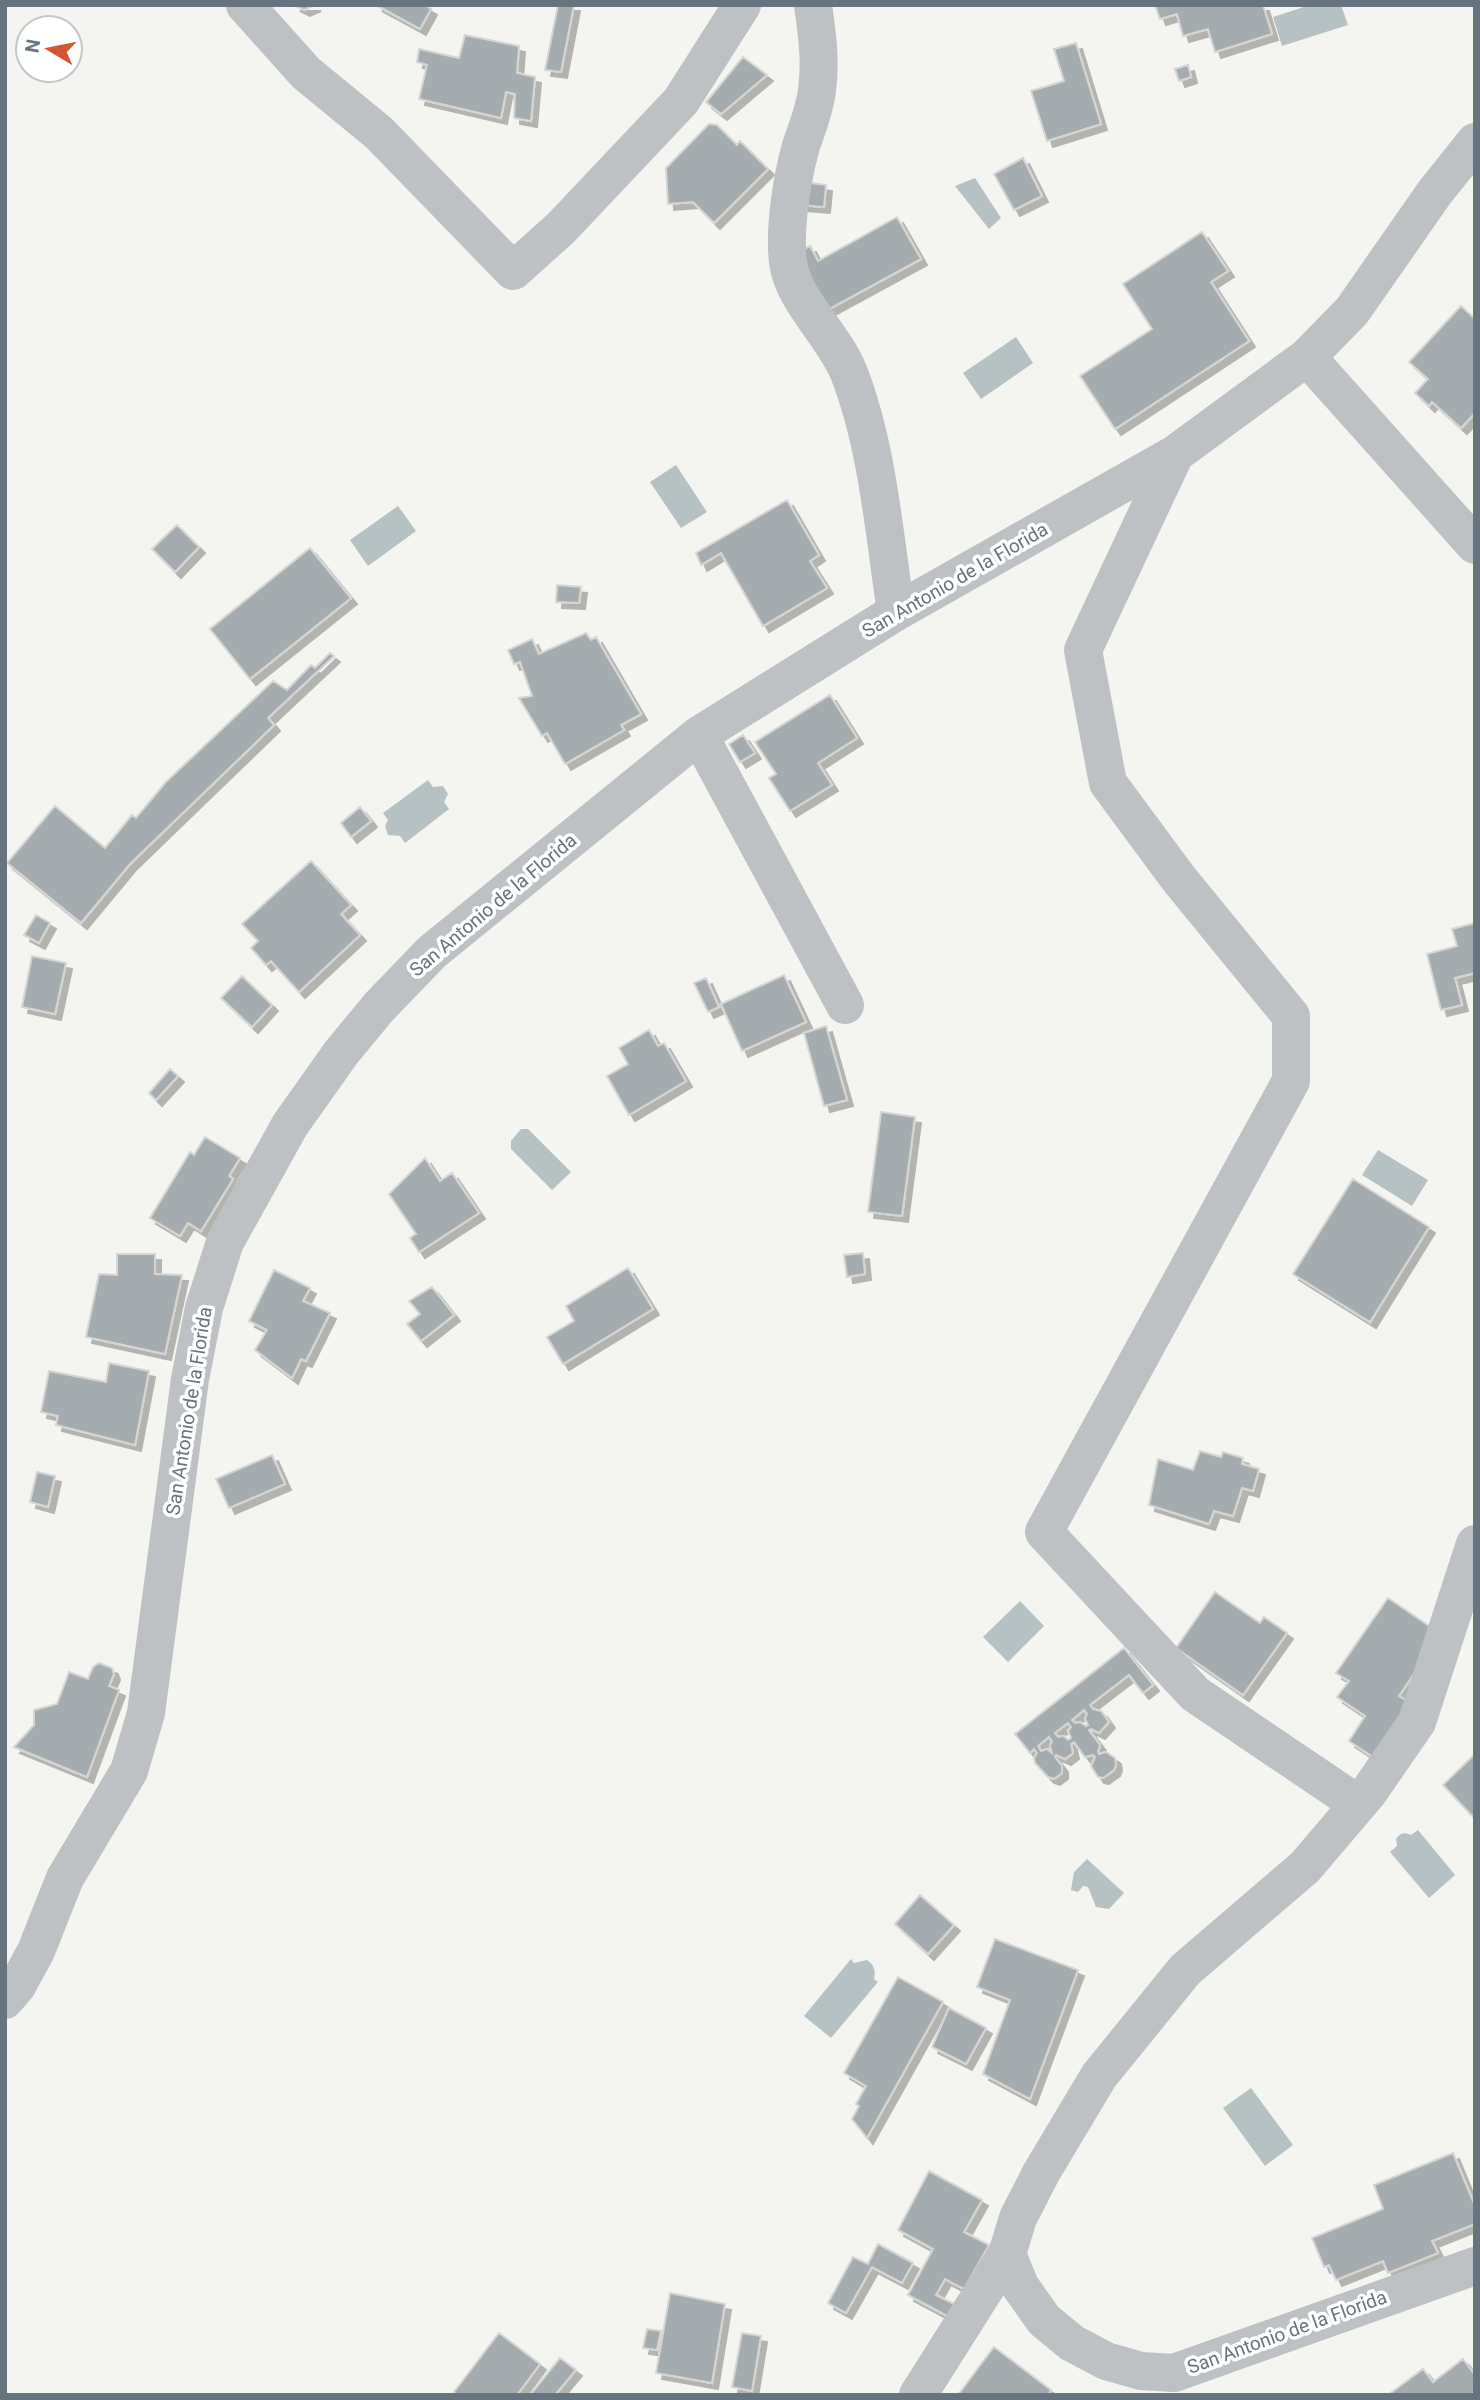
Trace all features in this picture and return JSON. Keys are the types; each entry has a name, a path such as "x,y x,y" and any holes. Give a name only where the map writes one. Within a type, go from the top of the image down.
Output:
{"street":[{"path":"245,5 306,73 379,133 513,271 561,228 681,101 742,5"},
{"path":"813,5 819,47 817,90 790,195 790,275 849,372 874,467 896,612"},
{"name":"San Antonio de la Florida","path":"5,2000 17,1986 36,1951 65,1878 129,1770 143,1725 190,1379 204,1308 225,1242 290,1125 341,1052 379,1007 432,952 699,735 896,612 1175,454 1307,358 1352,311 1435,191 1473,145"},
{"path":"1307,358 1475,545"},
{"path":"1175,454 1083,650 1108,783 1180,879 1291,1016 1291,1081 1044,1532 1195,1694 1358,1804"},
{"path":"699,735 845,1005"},
{"path":"918,2395 1007,2254 1018,2218 1041,2173 1099,2076 1185,1970 1305,1867 1358,1804 1417,1722 1475,1544"},
{"name":"San Antonio de la Florida","path":"1007,2254 1020,2286 1044,2320 1072,2343 1106,2361 1141,2371 1174,2373 1475,2266"}],"shaded area":[{"path":"1310,5 1341,5 1348,25 1282,46 1273,17"},
{"path":"975,178 1001,218 989,229 955,186"},
{"path":"1016,337 1033,363 981,399 963,373"},
{"path":"676,465 707,512 681,528 650,482"},
{"path":"398,506 416,531 368,566 350,540"},
{"path":"428,780 433,787 443,786 448,794 444,802 449,809 405,843 400,836 388,835 385,826 388,820 383,813"},
{"path":"521,1129 528,1129 571,1172 552,1190 511,1149 511,1141"},
{"path":"1378,1150 1428,1180 1412,1206 1362,1175"},
{"path":"1020,1601 1044,1626 1008,1662 983,1637"},
{"path":"1418,1830 1455,1875 1429,1898 1390,1852 1397,1846 1396,1839 1399,1835 1411,1835"},
{"path":"1087,1859 1124,1893 1109,1909 1096,1907 1088,1887 1083,1886 1078,1892 1071,1890 1074,1872"},
{"path":"851,1959 854,1963 867,1960 875,1970 874,1979 878,1982 831,2038 804,2016"},
{"path":"1251,2088 1293,2145 1265,2166 1223,2108"}],"building":[{"path":"294,5 315,5 304,10"},
{"path":"376,5 424,5 431,9 420,29"},
{"path":"558,5 574,5 561,72 545,70"},
{"path":"1155,5 1263,5 1272,34 1215,52 1208,29 1183,36 1177,14 1160,19"},
{"path":"465,35 519,46 517,73 535,77 531,121 514,118 515,94 506,92 501,118 419,99 427,65 417,62 419,49 459,58"},
{"path":"1076,43 1101,124 1047,141 1031,91 1064,81 1054,49"},
{"path":"743,57 767,75 721,114 706,102"},
{"path":"1188,65 1191,77 1179,81 1175,69"},
{"path":"709,124 717,125 737,145 740,141 768,169 714,223 693,202 668,204 666,168"},
{"path":"1023,158 1042,196 1014,210 994,174"},
{"path":"803,182 826,185 824,207 801,205"},
{"path":"897,217 921,259 822,313 791,257 810,246 818,261"},
{"path":"1202,232 1228,271 1211,282 1249,341 1115,429 1080,376 1152,329 1123,284"},
{"path":"1461,306 1475,319 1475,413 1461,428 1432,402 1429,406 1415,393 1428,379 1409,362"},
{"path":"787,500 819,555 810,561 827,588 763,626 721,553 701,565 696,553"},
{"path":"177,525 199,547 175,572 152,549"},
{"path":"310,548 351,598 250,679 210,629"},
{"path":"557,585 581,587 579,603 556,602"},
{"path":"586,633 591,640 596,637 641,714 621,725 624,730 565,764 547,733 542,736 519,698 532,696 520,662 514,664 508,650 532,639 539,654"},
{"path":"330,653 334,656 268,718 274,725 130,864 81,923 7,863 55,806 105,848 132,815 136,818 166,782 273,681 287,690 311,665 315,668"},
{"path":"830,695 857,738 818,763 832,785 790,811 769,778 776,774 755,742"},
{"path":"743,735 755,753 740,762 729,744"},
{"path":"360,807 371,821 351,837 341,823"},
{"path":"311,861 351,905 341,914 360,935 299,992 271,961 266,965 251,948 258,941 242,924"},
{"path":"36,915 50,923 39,943 24,935"},
{"path":"1475,923 1475,973 1455,978 1462,1005 1441,1010 1427,954 1457,946 1452,929"},
{"path":"32,956 66,963 55,1014 22,1007"},
{"path":"784,975 806,1022 742,1051 721,1004"},
{"path":"242,976 272,1005 252,1027 221,998"},
{"path":"706,978 719,1007 708,1012 694,983"},
{"path":"826,1026 847,1100 824,1106 804,1033"},
{"path":"649,1030 658,1046 664,1043 686,1081 629,1115 607,1076 628,1064 619,1048"},
{"path":"170,1069 178,1076 156,1100 149,1093"},
{"path":"881,1112 915,1117 902,1216 868,1212"},
{"path":"205,1137 240,1158 229,1176 233,1179 201,1231 188,1223 180,1236 150,1218 190,1152 194,1155"},
{"path":"425,1158 440,1181 452,1173 479,1213 419,1252 410,1238 416,1234 389,1194"},
{"path":"1353,1179 1429,1227 1370,1322 1293,1274"},
{"path":"863,1253 865,1274 847,1277 844,1255"},
{"path":"117,1254 155,1254 155,1274 182,1275 165,1354 86,1337 99,1274 117,1275"},
{"path":"628,1268 653,1309 563,1364 547,1337 574,1321 566,1306"},
{"path":"274,1270 310,1288 303,1301 330,1313 306,1361 301,1359 292,1378 255,1350 267,1330 249,1321"},
{"path":"432,1287 454,1315 421,1341 407,1324 420,1314 409,1301"},
{"path":"109,1363 149,1371 135,1445 56,1425 58,1416 41,1412 49,1371 106,1382"},
{"path":"1200,1451 1221,1457 1223,1452 1243,1458 1242,1464 1259,1469 1253,1491 1242,1488 1233,1516 1214,1511 1209,1524 1149,1505 1158,1459 1193,1470"},
{"path":"272,1455 285,1484 229,1508 216,1479"},
{"path":"37,1472 55,1476 48,1507 30,1502"},
{"path":"1215,1592 1260,1623 1264,1617 1287,1633 1243,1695 1176,1648"},
{"path":"1388,1598 1441,1634 1399,1696 1413,1705 1376,1759 1349,1741 1365,1716 1337,1697 1349,1681 1336,1673"},
{"path":"1124,1648 1153,1685 1143,1693 1129,1675 1090,1705 1101,1711 1109,1722 1099,1733 1089,1730 1100,1745 1099,1754 1106,1752 1115,1758 1114,1770 1103,1778 1098,1777 1091,1766 1095,1757 1085,1757 1074,1742 1071,1744 1073,1753 1065,1759 1056,1755 1055,1757 1062,1766 1062,1773 1054,1779 1048,1777 1035,1763 1037,1753 1034,1749 1030,1753 1015,1734","holes":["1084,1710 1087,1714 1086,1726 1072,1720","1068,1723 1071,1727 1068,1731 1071,1738 1068,1740 1055,1733","1049,1737 1052,1741 1052,1753 1047,1749 1041,1751 1038,1746"]},
{"path":"99,1663 112,1668 114,1674 109,1686 119,1690 87,1777 14,1747 34,1725 34,1710 57,1704 69,1672 88,1679 93,1667"},
{"path":"1475,1754 1475,1819 1443,1785"},
{"path":"920,1895 954,1925 928,1954 895,1924"},
{"path":"995,1939 1078,1970 1030,2099 983,2074 1010,2000 977,1987"},
{"path":"898,1977 943,2002 867,2138 852,2119 859,2106 856,2104 866,2086 844,2073"},
{"path":"949,2008 986,2028 966,2064 932,2047"},
{"path":"1453,2153 1475,2206 1475,2224 1432,2241 1438,2253 1388,2273 1383,2261 1336,2280 1329,2265 1324,2267 1312,2238 1383,2209 1374,2185"},
{"path":"929,2171 982,2200 964,2232 989,2245 964,2289 945,2279 936,2295 956,2305 949,2317 908,2295 933,2249 898,2230"},
{"path":"878,2244 913,2263 902,2283 872,2267 846,2313 828,2303 853,2257 868,2264"},
{"path":"670,2293 725,2304 712,2383 656,2373"},
{"path":"647,2329 661,2331 657,2350 643,2348"},
{"path":"499,2333 540,2364 517,2395 458,2395 454,2392"},
{"path":"742,2333 761,2336 752,2391 732,2387"},
{"path":"994,2347 1051,2390 1048,2395 958,2395"},
{"path":"560,2358 576,2370 555,2395 530,2395"},
{"path":"1463,2359 1475,2375 1475,2390 1472,2395 1388,2395 1423,2369 1433,2382"}]}
